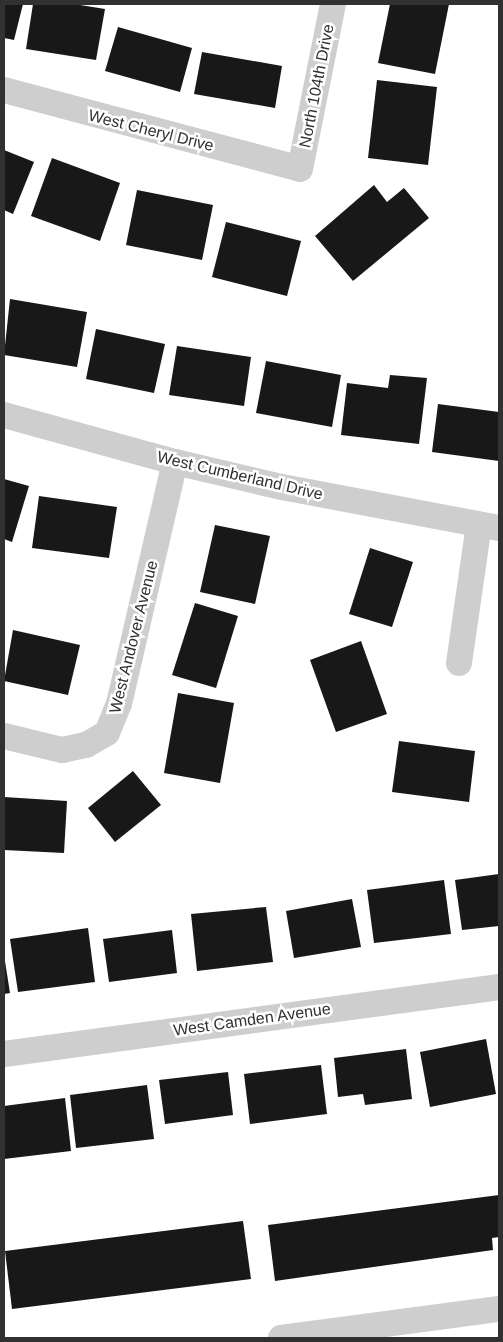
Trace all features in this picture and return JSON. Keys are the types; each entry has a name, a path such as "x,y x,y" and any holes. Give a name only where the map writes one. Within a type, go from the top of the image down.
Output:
{"street":[{"name":"North 104th Drive","path":"300,169 333,4"},
{"name":"West Cheryl Drive","path":"4,90 300,169"},
{"name":"West Cumberland Drive","path":"4,415 175,462 489,526 458,663"},
{"name":"West Andover Avenue","path":"4,736 62,750 86,745 107,733 119,704 175,462"},
{"name":"West Camden Avenue","path":"4,1054 499,987"},
{"path":"281,1338 499,1309"}],"building":[{"path":"4,4 23,4 14,40 4,38"},
{"path":"33,4 74,4 105,9 96,60 26,49"},
{"path":"390,4 449,4 435,74 378,63"},
{"path":"118,27 192,48 180,92 105,71"},
{"path":"202,52 282,66 275,108 194,94"},
{"path":"377,80 437,87 428,165 368,158"},
{"path":"4,150 34,162 13,214 4,210"},
{"path":"52,158 120,183 100,241 31,216"},
{"path":"374,185 387,202 404,188 429,218 353,281 315,236"},
{"path":"137,190 213,205 202,260 126,245"},
{"path":"226,222 301,241 287,296 212,277"},
{"path":"10,299 87,312 77,367 4,355"},
{"path":"96,329 165,344 154,393 86,379"},
{"path":"177,346 251,357 244,406 169,395"},
{"path":"266,361 341,375 332,427 256,413"},
{"path":"390,375 427,378 419,444 341,435 347,383 388,388"},
{"path":"438,404 499,412 499,461 432,452"},
{"path":"4,479 29,486 12,542 4,539"},
{"path":"39,496 117,507 109,558 32,548"},
{"path":"215,525 270,536 255,604 200,592"},
{"path":"370,548 413,562 392,627 349,614"},
{"path":"195,603 238,616 216,688 172,675"},
{"path":"13,630 80,645 68,695 4,681"},
{"path":"361,641 387,714 336,732 310,660"},
{"path":"178,693 234,703 220,783 164,773"},
{"path":"399,741 475,751 469,802 392,792"},
{"path":"133,771 161,805 115,842 88,808"},
{"path":"4,797 67,801 64,853 4,850"},
{"path":"499,874 499,926 462,930 455,880"},
{"path":"444,880 451,934 374,943 367,890"},
{"path":"352,899 361,947 294,958 286,911"},
{"path":"266,907 273,962 197,971 191,914"},
{"path":"88,928 95,982 18,992 10,939"},
{"path":"172,930 177,973 109,982 103,939"},
{"path":"4,955 10,993 4,994"},
{"path":"486,1039 496,1094 430,1107 420,1052"},
{"path":"406,1049 412,1099 365,1105 363,1094 338,1097 334,1058"},
{"path":"321,1065 327,1114 250,1124 244,1074"},
{"path":"228,1072 233,1115 165,1124 159,1080"},
{"path":"147,1085 154,1139 76,1148 70,1095"},
{"path":"65,1098 71,1151 4,1159 4,1106"},
{"path":"499,1195 499,1237 492,1238 493,1250 275,1281 268,1225"},
{"path":"243,1221 251,1279 12,1309 5,1251"}]}
